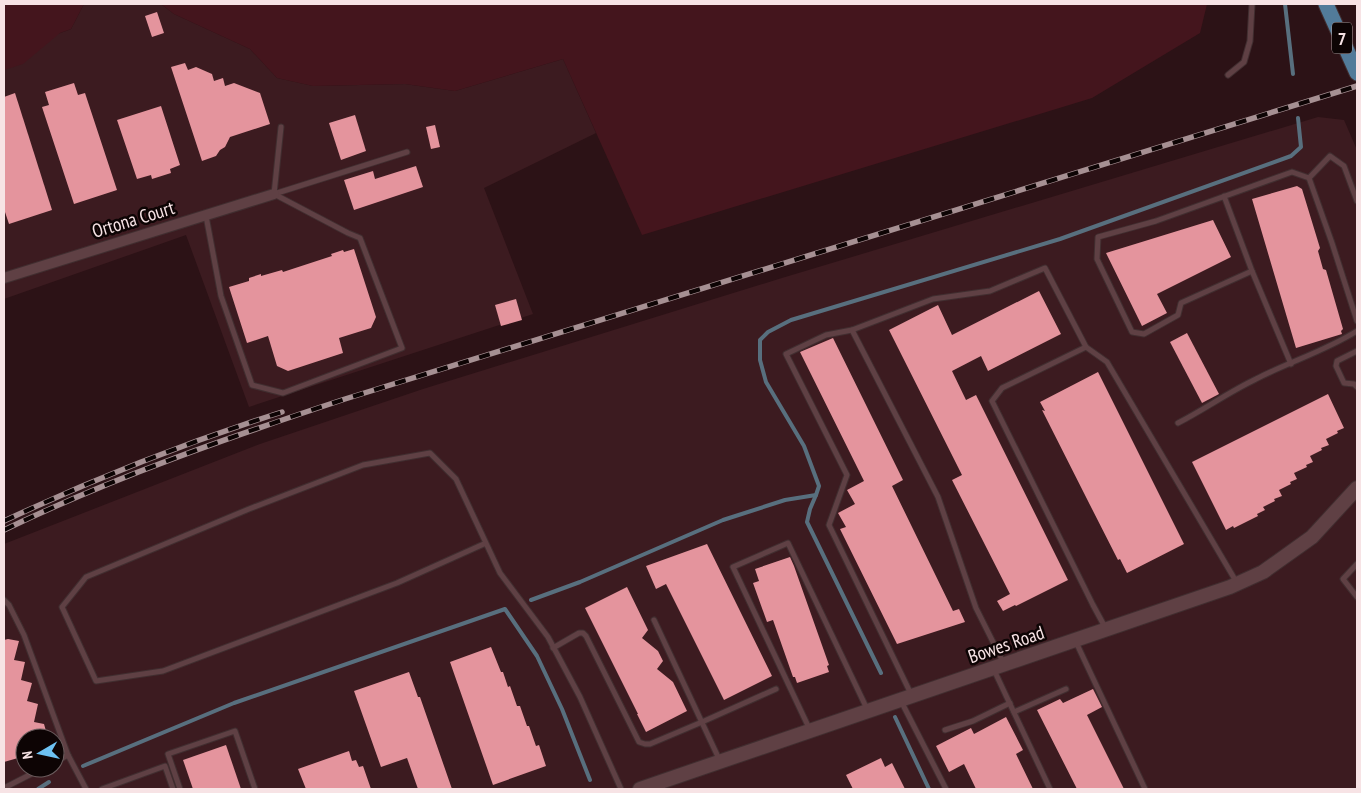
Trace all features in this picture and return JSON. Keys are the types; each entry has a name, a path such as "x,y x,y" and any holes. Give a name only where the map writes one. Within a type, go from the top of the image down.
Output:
{"main road":[{"name":"7","path":"1326,4 1357,73"}],"street":[{"name":"Ortona Court","path":"4,278 274,194"},
{"name":"Bowes Road","path":"640,789 1237,584 1263,572 1312,537 1357,488"}],"lane":[{"path":"1228,75 1244,62 1250,41 1252,4"},
{"path":"274,194 281,127"},
{"path":"274,194 406,152"},
{"path":"1309,178 1330,156 1344,166 1357,201"},
{"path":"1252,271 1181,303 1178,315 1144,334 1132,332 1097,259 1098,237 1156,221 1292,172 1309,178"},
{"path":"1309,178 1357,321"},
{"path":"206,215 221,296 252,385 284,393 402,348 360,238 274,194"},
{"path":"1224,196 1252,271 1291,364"},
{"path":"946,789 829,525 847,475 786,354 826,335 852,330 934,299 990,291 1045,268 1086,347 1107,362 1237,584"},
{"path":"852,330 938,498 976,608 999,666 1010,703 1050,789"},
{"path":"1178,423 1255,379 1340,342 1357,331"},
{"path":"1086,347 1002,388 992,401 1106,630"},
{"path":"1357,351 1337,361 1336,366 1344,383 1354,384 1357,387"},
{"path":"486,543 397,583 163,671 144,674 96,681 62,607 86,577 363,465 430,453 456,479 486,543 500,573 548,637 580,697 621,789"},
{"path":"811,731 733,567 788,543 868,711"},
{"path":"1357,564 1343,579 1357,597"},
{"path":"4,600 9,605 24,634 68,755 86,789"},
{"path":"654,620 720,762"},
{"path":"553,648 580,634 583,633 586,636 639,742 645,744 650,744 776,689"},
{"path":"1075,640 1146,789"},
{"path":"1014,712 1066,689"},
{"path":"945,730 972,721 1010,703"},
{"path":"180,789 168,754 234,731 255,789"},
{"path":"102,789 165,766 173,789"},
{"path":"4,788 24,778"}],"shaded area":[{"path":"4,4 84,4 71,29 60,33 23,64 4,70"},
{"path":"84,4 161,4 174,14 250,49 277,78 313,86 405,84 455,91 563,59 596,133 484,188 533,314 249,407 186,235 4,299 4,54 71,29"},
{"path":"161,4 1207,4 1200,33 1092,98 642,235 563,59 455,91 405,84 313,86 277,78 250,49 174,14"},
{"path":"1318,117 1344,120 1357,150 1357,789 4,789 4,544 260,444 423,389 782,278"}],"building":[{"path":"157,12 164,33 152,37 145,16"},
{"path":"185,63 188,70 196,67 212,74 214,81 223,78 225,86 234,83 260,93 270,124 230,137 225,147 216,156 202,161 171,67"},
{"path":"74,83 78,95 85,93 117,190 74,204 42,107 49,105 45,92"},
{"path":"15,93 52,210 9,224 4,209 4,97"},
{"path":"161,106 180,165 170,169 171,173 152,179 151,175 137,179 117,120"},
{"path":"355,115 366,151 341,160 329,123"},
{"path":"435,125 440,147 431,149 426,127"},
{"path":"416,166 423,187 354,210 344,180 373,171 375,179"},
{"path":"1297,186 1302,189 1320,248 1318,251 1323,269 1326,270 1343,329 1341,331 1342,334 1296,348 1252,199"},
{"path":"1213,220 1231,257 1157,294 1167,313 1142,326 1106,253"},
{"path":"354,249 376,317 371,328 339,338 343,353 288,371 277,366 268,336 247,343 229,287 249,281 249,278 261,274 261,276 282,270 283,272 332,256 331,254 343,250 344,252"},
{"path":"1039,291 1061,334 988,371 981,356 952,371 966,400 976,395 1068,580 1003,611 997,601 1010,594 952,480 962,475 889,330 938,305 952,335"},
{"path":"516,299 522,320 501,326 495,305"},
{"path":"1187,333 1219,394 1202,403 1170,342"},
{"path":"833,338 903,480 892,486 953,611 959,609 965,622 897,644 840,529 846,527 838,513 855,504 847,490 864,481 800,352"},
{"path":"1098,372 1184,544 1127,573 1120,559 1118,560 1090,505 1042,410 1045,411 1040,402"},
{"path":"1328,394 1344,428 1326,439 1329,445 1310,456 1313,462 1294,473 1297,479 1279,490 1282,496 1263,507 1265,510 1257,514 1258,516 1226,530 1192,462"},
{"path":"707,544 772,676 724,700 666,584 656,589 646,566"},
{"path":"790,557 829,665 827,666 829,672 797,683 795,677 793,677 773,620 767,622 753,583 759,581 755,569"},
{"path":"627,587 648,630 642,638 658,651 663,661 657,669 673,682 687,711 646,732 585,608"},
{"path":"4,640 19,641 14,660 25,662 21,680 32,683 27,701 38,704 34,722 44,724 45,728 15,728 15,759 4,762"},
{"path":"491,647 508,687 510,686 517,706 520,706 536,746 539,745 546,766 493,785 450,662"},
{"path":"409,672 418,697 420,697 452,789 418,789 407,758 381,767 354,691"},
{"path":"1093,689 1102,707 1087,715 1124,789 1077,789 1037,710 1060,699 1063,703"},
{"path":"1006,717 1023,750 1016,754 1033,789 976,789 964,764 949,772 936,746 971,728 974,734"},
{"path":"226,745 241,789 193,789 183,760"},
{"path":"349,751 352,761 356,760 359,767 363,766 371,789 306,789 298,769"},
{"path":"881,758 885,767 892,763 905,789 853,789 846,775"}],"waterway":[{"path":"1285,4 1293,74"},
{"path":"881,673 807,522 819,486 804,446 766,382 760,360 760,340 768,332 791,320 1060,239 1291,156 1301,147 1298,118"},
{"path":"531,600 580,582 723,520 785,500 816,495"},
{"path":"83,766 234,703 505,609 537,656 562,709 590,780"},
{"path":"895,717 929,789"},
{"path":"38,789 49,782"}],"railway":[{"path":"4,530 130,475 216,443 345,399 1357,86"},
{"path":"4,521 72,490 142,462 282,412"}]}
